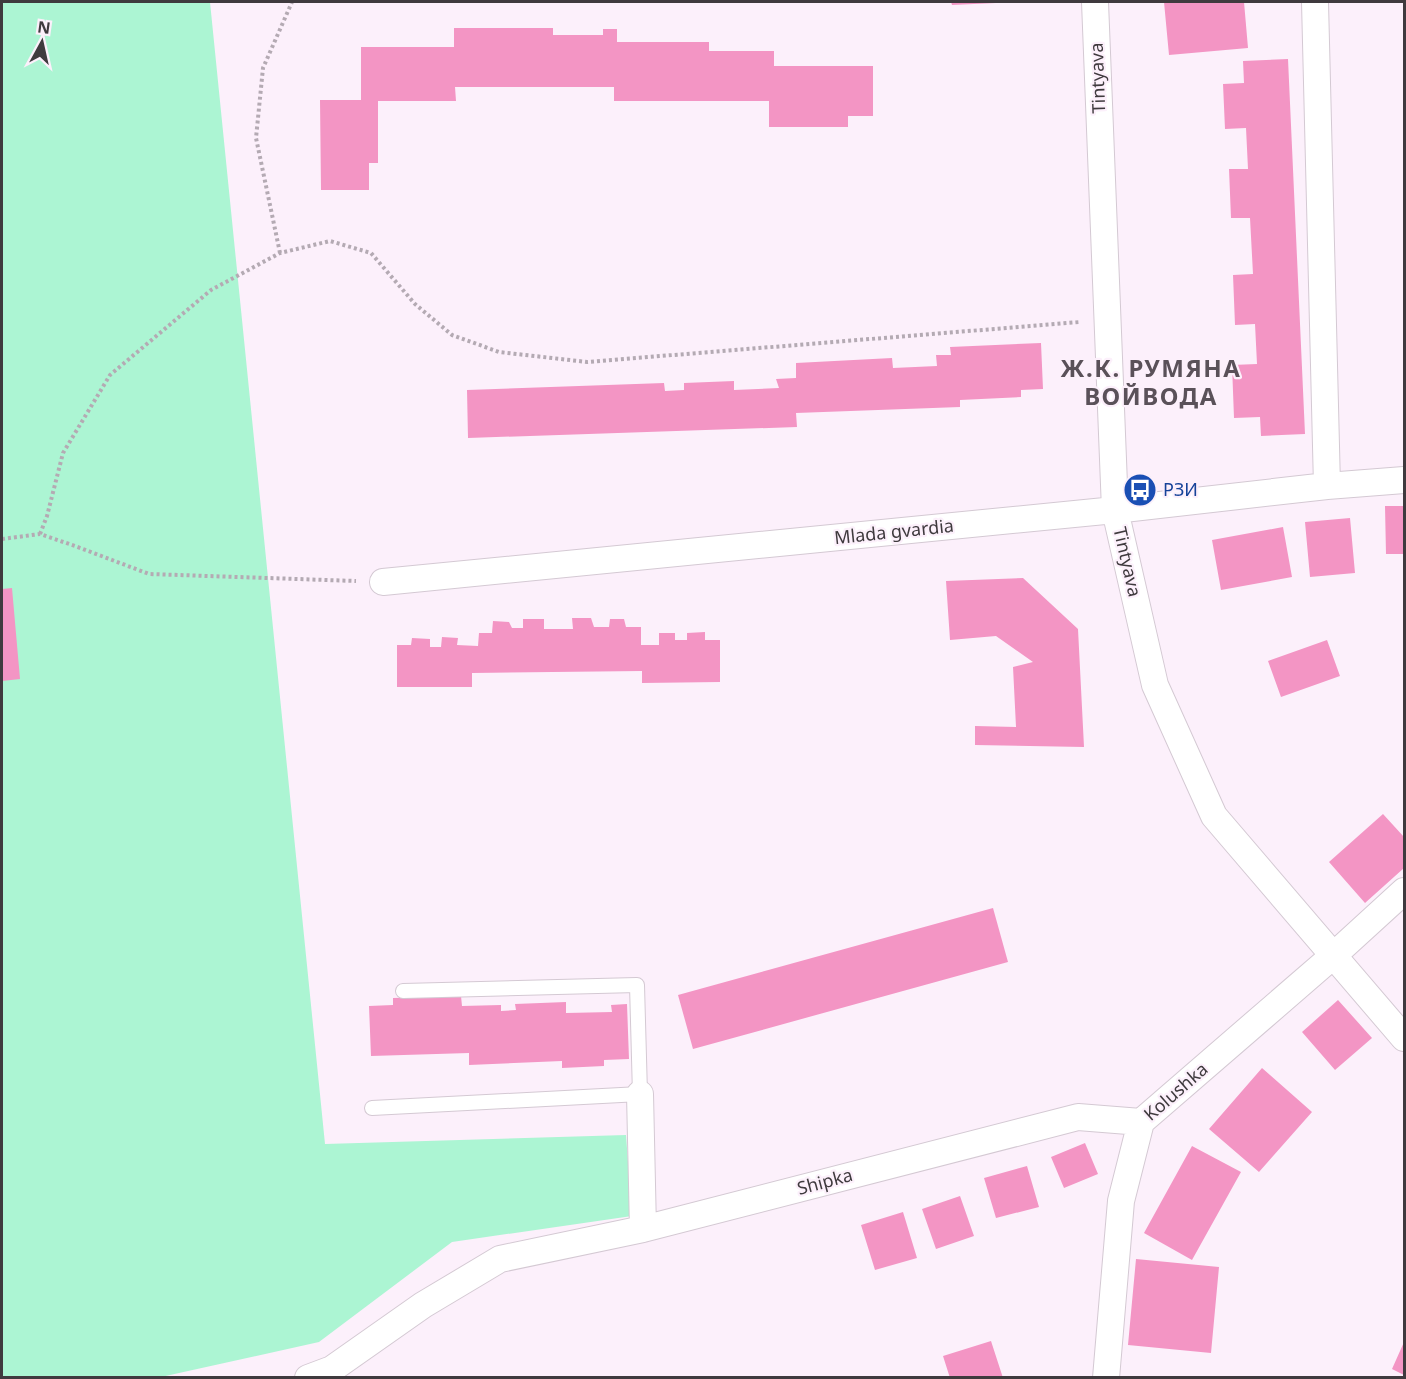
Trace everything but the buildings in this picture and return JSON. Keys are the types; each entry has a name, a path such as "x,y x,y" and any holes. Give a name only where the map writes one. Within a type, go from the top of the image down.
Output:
{"street":[{"name":"Tintyava","path":"1095,2 1115,510 1155,684 1214,816 1404,1038"},
{"path":"1315,2 1327,486"},
{"name":"Mlada gvardia","path":"382,582 1404,480"},
{"name":"Kolushka","path":"1106,1377 1121,1201 1141,1122 1334,955 1404,891"},
{"path":"640,1094 643,1229"},
{"name":"Shipka","path":"308,1377 332,1369 423,1305 500,1259 643,1229 1078,1117 1141,1122"}],"lane":[{"path":"372,1108 640,1094 637,985 402,991"}],"path":[{"path":"280,253 256,138 262,68 292,2"},
{"path":"40,534 47,516 63,453 110,375 211,290 280,253 330,241 371,253 415,304 452,335 499,352 587,362 1107,320"},
{"path":"2,539 40,534 148,574 382,582"}],"green space":[{"path":"2,2 210,2 325,1144 626,1135 632,1216 452,1242 319,1342 161,1377 2,1378"}],"place":[{"name":"РЗИ","path":"1140,490"}],"district":[{"name":"Ж.К. РУМЯНА ВОЙВОДА","path":"1151,383"}]}
